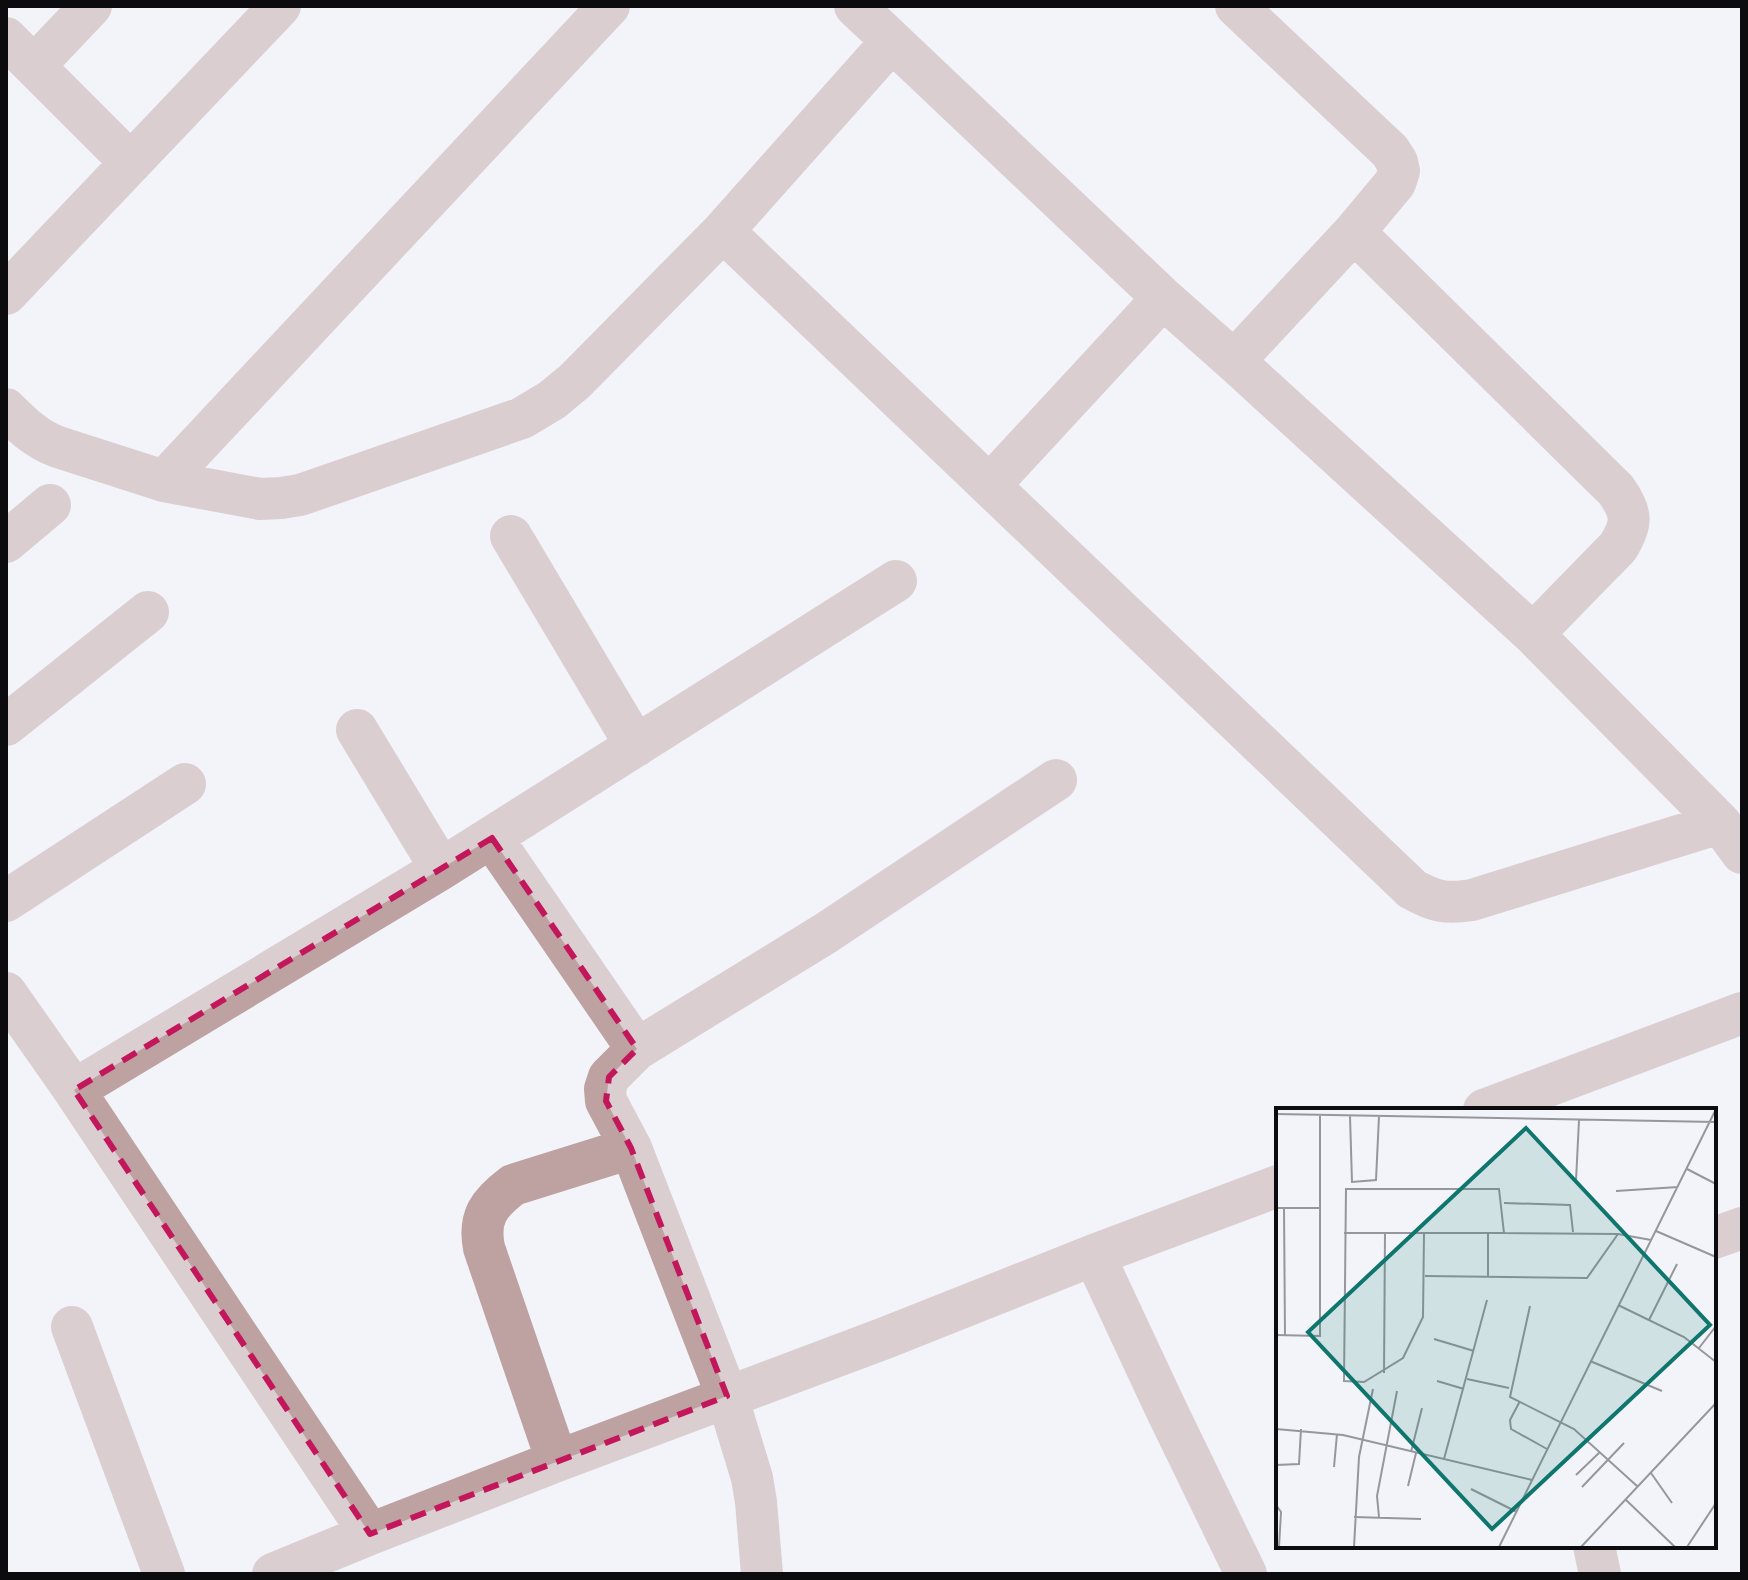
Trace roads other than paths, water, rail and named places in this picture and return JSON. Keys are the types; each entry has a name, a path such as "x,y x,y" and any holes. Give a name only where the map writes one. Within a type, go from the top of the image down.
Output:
{"street":[{"path":"91,6 20,52 131,163"},
{"path":"6,294 280,6"},
{"path":"164,481 609,6"},
{"path":"855,6 1163,298 1533,634 1731,838"},
{"path":"1234,361 1354,232 1395,183 1399,171 1390,151 1236,6"},
{"path":"6,409 42,441 164,481 260,499 290,497 522,418 552,400 575,381 723,231 892,41"},
{"path":"723,231 1412,889 1426,898 1453,903 1472,900 1731,838"},
{"path":"1354,232 1616,490 1627,505 1630,519 1626,535 1618,547 1533,634"},
{"path":"990,485 1163,298"},
{"path":"6,542 50,505"},
{"path":"511,536 636,746"},
{"path":"74,1090 492,838 896,581"},
{"path":"6,725 148,612"},
{"path":"357,730 441,869"},
{"path":"762,1574 752,1478 727,1396 631,1148 606,1101 605,1089 609,1077 637,1049 826,933 1056,780"},
{"path":"6,901 185,784"},
{"path":"492,838 637,1049"},
{"path":"6,993 370,1534"},
{"path":"1489,1108 1742,1013"},
{"path":"557,1461 484,1248 481,1231 491,1205 513,1185 631,1148"},
{"path":"273,1574 557,1461 1276,1187"},
{"path":"1716,1237 1742,1228"},
{"path":"1094,1255 1246,1574"},
{"path":"72,1327 164,1574"},
{"path":"1594,1548 1600,1574"}]}
